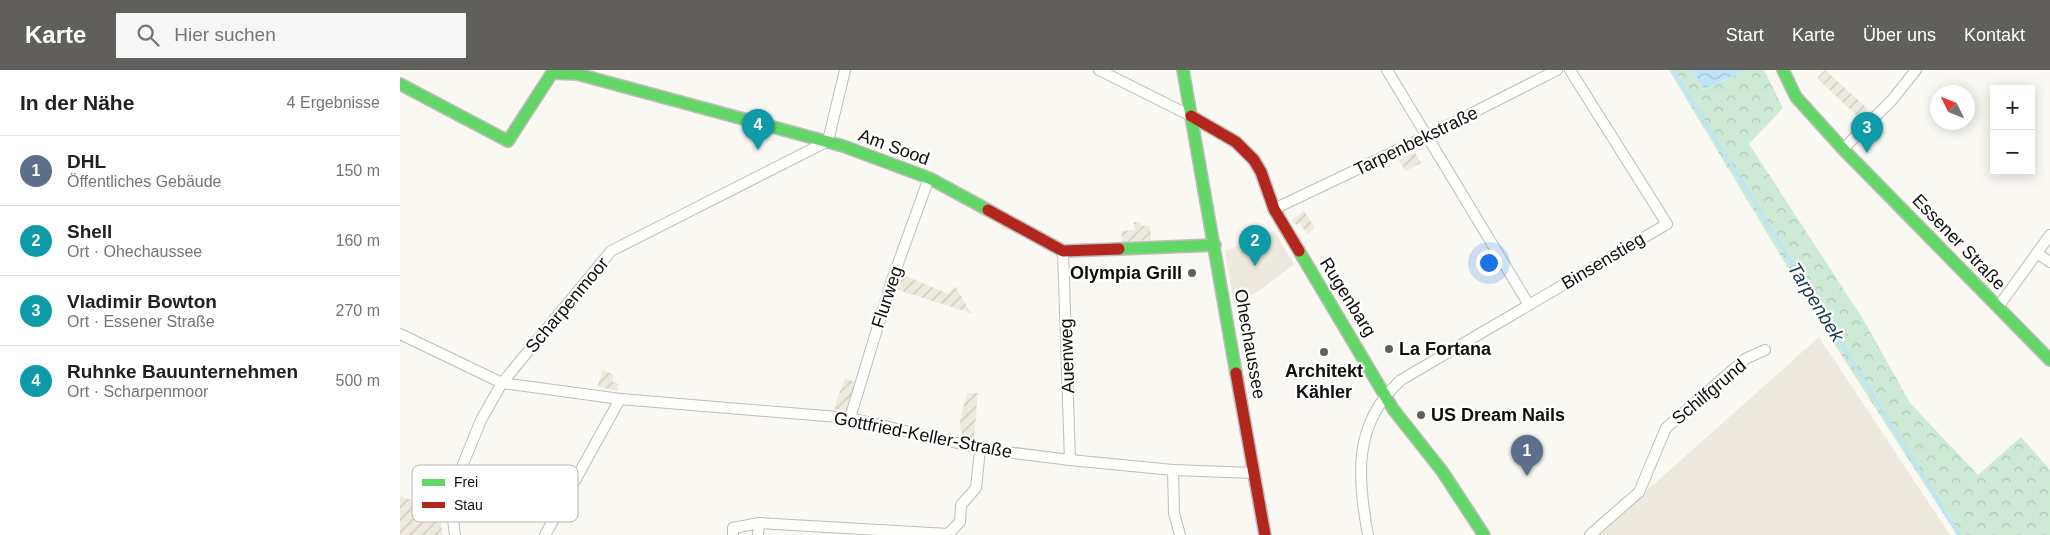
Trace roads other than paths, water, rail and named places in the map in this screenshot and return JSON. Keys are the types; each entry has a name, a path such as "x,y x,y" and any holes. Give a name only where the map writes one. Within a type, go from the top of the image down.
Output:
{"street":[{"path":"828,141 845,70"},
{"path":"1099,70 1191,116"},
{"name":"Ohechaussee","path":"1183,70 1265,535"},
{"path":"1387,70 1529,305"},
{"name":"Tarpenbekstraße","path":"1274,209 1427,136 1557,70"},
{"name":"Binsenstieg","path":"1385,394 1401,380 1667,224 1570,70"},
{"name":"Essener Straße","path":"1783,70 1796,97 1843,148 2050,360"},
{"path":"1843,148 1892,100 1916,70"},
{"name":"Am Sood","path":"400,84 508,141 552,73 577,72 828,141 929,178 1063,251"},
{"name":"Rugenbarg","path":"1191,116 1226,134 1248,151 1262,172 1274,209 1394,409 1442,471 1484,535"},
{"name":"Scharpenmoor","path":"463,465 481,420 502,383 611,251 828,141"},
{"name":"Flurweg","path":"850,418 892,280 929,178"},
{"path":"1998,307 2050,235"},
{"path":"1063,251 1215,245"},
{"name":"Auenweg","path":"1063,251 1070,460"},
{"path":"2037,253 2050,262"},
{"name":"Gottfried-Keller-Straße","path":"400,334 502,383 620,399 850,418 980,449 1070,460 1173,470 1254,473"},
{"name":"Schilfgrund","path":"1590,535 1638,492 1666,428 1745,359 1765,350"},
{"path":"1368,535 1360,478 1362,446 1370,420 1385,394"},
{"path":"578,475 620,399"},
{"path":"733,535 733,528 758,524 948,534 960,522 961,505 976,488 980,449"},
{"path":"1173,470 1174,513 1180,535"},
{"name":"Scharpenmoor","path":"453,522 455,535"},
{"path":"545,535 552,522"},
{"path":"758,524 758,535"}],"water":[{"path":"1692,70 1745,70 1704,89"}],"waterway":[{"name":"Tarpenbek","path":"1673,70 1959,535"}],"place":[{"name":"Ruhnke Bauunternehmen","path":"758,150"},
{"name":"Vladimir Bowton","path":"1867,153"},
{"name":"Shell","path":"1255,266"},
{"name":"Olympia Grill","path":"1192,273"},
{"name":"La Fortana","path":"1389,349"},
{"name":"Architekt Kähler","path":"1324,352"},
{"name":"US Dream Nails","path":"1421,415"},
{"name":"DHL","path":"1527,476"}]}
